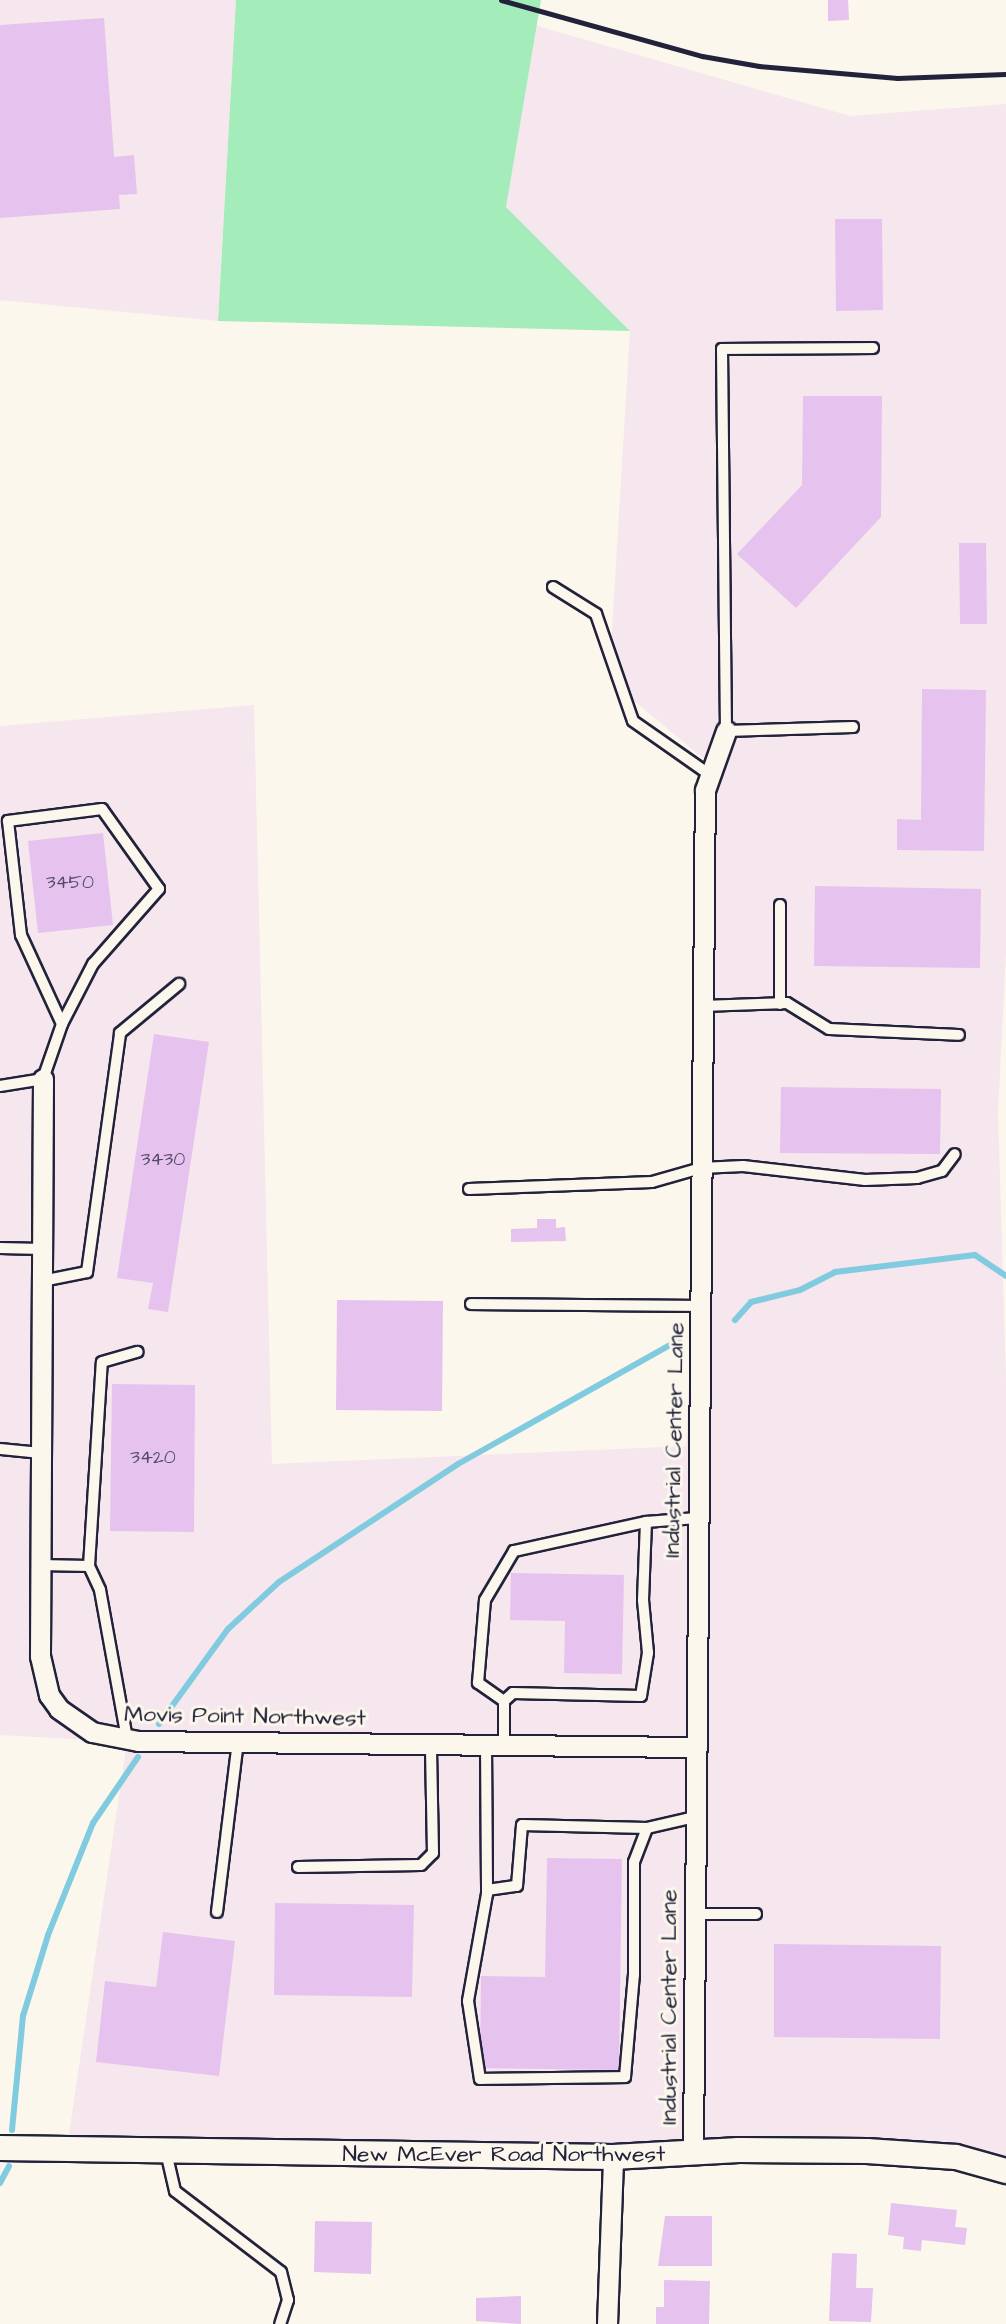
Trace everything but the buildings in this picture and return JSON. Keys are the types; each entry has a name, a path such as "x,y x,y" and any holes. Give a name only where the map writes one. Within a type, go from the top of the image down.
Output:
{"street":[{"name":"Industrial Center Lane","path":"693,2153 705,790 726,730"},
{"name":"Movis Point Northwest","path":"43,1079 40,1656 49,1695 73,1721 127,1739 695,1747"},
{"name":"New McEver Road Northwest","path":"0,2148 613,2157 693,2153 867,2151 956,2157 1006,2171"},
{"path":"607,2324 613,2157"}],"lane":[{"path":"853,727 726,730 722,349 873,348"},
{"path":"553,587 596,614 633,720 710,775"},
{"path":"0,1086 43,1079 62,1024 93,964 159,888 102,809 8,821 21,935 62,1024"},
{"path":"780,905 780,1004"},
{"path":"42,1281 87,1272 120,1033 179,984"},
{"path":"702,1006 780,1004 829,1028 959,1035"},
{"path":"469,1189 652,1182 701,1168 743,1166 865,1180 917,1178 942,1171 956,1154"},
{"path":"0,1248 42,1249"},
{"path":"471,1304 699,1306"},
{"path":"127,1739 100,1590 89,1566 102,1362 138,1352"},
{"path":"0,1449 41,1453"},
{"path":"504,1702 478,1683 485,1600 514,1552 646,1522 697,1518"},
{"path":"646,1522 643,1600 648,1653 641,1696 513,1692 504,1702 495,1745 487,1890 468,2001 480,2079 625,2077 634,1975 634,1862 647,1828"},
{"path":"40,1565 89,1566"},
{"path":"216,1912 237,1742"},
{"path":"298,1867 421,1865 433,1853 431,1744"},
{"path":"487,1890 517,1886 522,1825 647,1828 695,1817"},
{"path":"695,1914 756,1914"},
{"path":"166,2151 175,2191 281,2272 288,2300 280,2324"}],"shaded area":[{"path":"0,0 236,0 218,321 0,300"},
{"path":"534,25 850,116 1006,104 1006,952 998,1112 1006,1380 1006,2175 899,2149 68,2141 127,1742 0,1735 0,726 254,705 272,1464 686,1446 716,769 609,680 630,331 506,207"}],"green space":[{"path":"236,0 541,0 506,207 630,331 218,321"}],"waterway":[{"path":"735,1320 751,1302 800,1290 835,1272 975,1255 1006,1276"},
{"path":"159,1724 228,1629 279,1582 458,1464 679,1340"},
{"path":"12,2130 23,2016 48,1935 93,1823 138,1757"},
{"path":"0,2183 9,2166"}],"railway":[{"path":"501,0 702,56 759,66 897,78 1006,74"}]}
